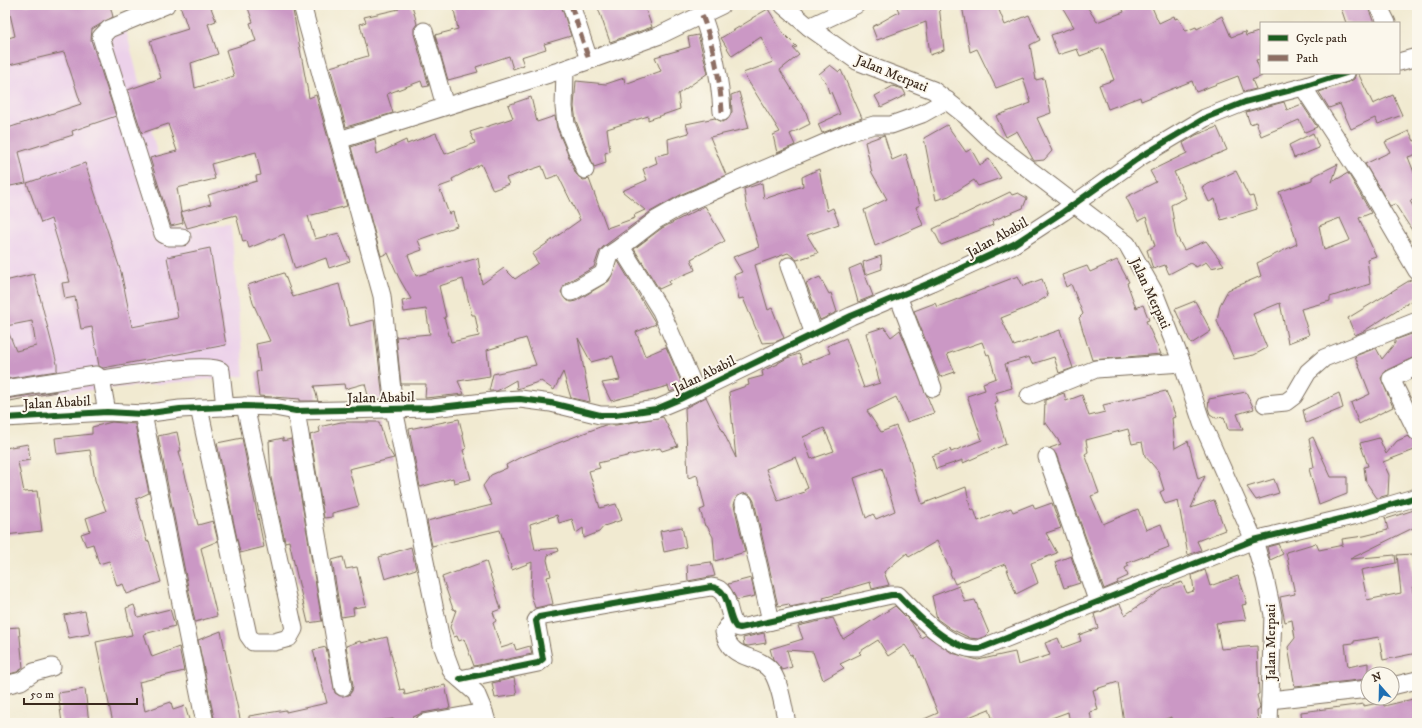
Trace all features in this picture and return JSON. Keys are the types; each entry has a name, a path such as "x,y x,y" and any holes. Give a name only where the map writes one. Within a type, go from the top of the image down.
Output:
{"street":[{"path":"166,5 109,29 101,37 163,234 170,237 182,237"},
{"path":"302,5 382,296 394,409 442,645 452,672 476,693 485,717 424,723"},
{"path":"571,5 589,60"},
{"path":"339,140 564,69 660,35 722,5"},
{"name":"Jalan Merpati","path":"783,5 809,27 857,62 886,74 919,83 933,90 965,115 992,141 1127,244 1154,292 1182,363 1202,423 1254,540 1270,595 1273,615 1269,723"},
{"path":"809,27 856,5"},
{"path":"1378,5 1386,22"},
{"path":"702,15 717,61 721,86 722,112"},
{"path":"424,31 445,106"},
{"path":"564,69 564,107 566,124 585,170"},
{"name":"Jalan Ababil","path":"5,418 107,412 143,414 199,408 245,406 274,407 296,411 432,408 502,400 551,403 600,415 615,415 656,409 814,334 1014,244 1074,205 1140,157 1205,118 1268,95 1303,87 1343,74"},
{"path":"1303,87 1362,177 1417,271"},
{"path":"572,292 601,275 604,271 609,255 656,220 686,203 850,132 874,125 891,125 922,114 947,100"},
{"path":"621,247 661,311 696,390"},
{"path":"789,266 814,334"},
{"path":"898,296 933,388"},
{"path":"1265,404 1286,402 1294,396 1308,372 1324,358 1417,322"},
{"path":"1029,396 1096,368 1182,363"},
{"path":"1417,366 1391,379 1417,432"},
{"path":"101,379 191,368 217,368 221,370 225,407"},
{"path":"5,389 96,375 101,379 107,412"},
{"path":"199,408 248,635 253,642 274,642 289,638 294,628 245,406"},
{"path":"296,411 343,687"},
{"path":"143,414 205,723"},
{"path":"1047,457 1098,603"},
{"path":"460,679 538,663 543,659 536,621 539,617 711,587 717,588 723,593 733,623 740,628 891,595 898,595 928,625 949,639 972,650 991,646 1254,540 1360,514 1417,497"},
{"path":"744,503 771,621"},
{"path":"733,623 727,627 724,632 729,644 737,653 752,658 772,672 778,686 787,723"},
{"path":"5,685 21,682 34,672 52,667"},
{"path":"1400,684 1417,680"},
{"path":"1270,700 1360,690"}],"shaded area":[{"path":"124,22 176,228 231,225 244,376 5,398 5,61"}],"building":[{"path":"8,5 110,5 113,17 92,29 91,40 116,116 72,131 73,135 19,152 26,183 5,187 5,129 81,104 64,52 5,66 5,39 15,36"},
{"path":"180,5 210,5 216,21 208,24 218,54 191,63 195,88 234,76 226,50 256,41 250,23 253,22 247,5 292,5 309,98 316,95 347,206 308,216 315,239 339,233 350,261 329,268 326,258 295,269 284,234 249,248 247,241 243,242 236,215 187,228 181,212 183,223 171,226 150,158 177,151 168,124 142,133 128,90 161,78 150,41 188,29","holes":["256,152 261,175 256,176 257,181 208,195 211,204 181,212 177,188 215,179 211,164"]},
{"path":"398,5 412,5 417,24 414,28 414,34 429,86 423,87 421,81 387,94 393,113 346,127 330,67 368,56 360,24 366,22 364,17 399,9"},
{"path":"453,5 544,5 544,9 561,5 571,36 544,44 546,49 521,57 524,65 513,69 509,56 476,67 478,72 448,80 435,35 458,29"},
{"path":"597,5 644,5 652,27 610,42"},
{"path":"896,5 939,5 944,50 930,55 926,22 877,40 872,27 899,12"},
{"path":"962,5 997,5 1005,25 1029,15 1040,40 1030,45 1036,80 1044,78 1051,113 1037,118 1052,151 1044,160 1034,161 1017,131 1006,137 996,116 1031,103 1023,78 996,88 977,49 970,52"},
{"path":"1061,5 1086,5 1097,22 1124,12 1121,5 1151,5 1159,23 1174,16 1175,19 1178,18 1186,31 1196,27 1197,29 1222,16 1231,37 1245,32 1246,36 1260,31 1260,59 1256,60 1262,76 1252,80 1256,89 1244,92 1238,76 1196,92 1192,81 1141,101 1140,97 1108,109 1099,85 1114,80 1102,48 1080,56 1077,49 1058,55 1051,35 1074,27"},
{"path":"1340,5 1367,5 1374,22 1346,22"},
{"path":"768,9 783,33 797,47 793,48 799,55 780,70 806,112 810,124 790,134 795,145 777,153 773,135 780,132 743,73 773,62 761,37 732,56 721,38"},
{"path":"698,35 708,73 678,94 680,109 648,120 648,116 607,129 610,151 605,153 606,163 594,167 576,121 574,107 576,81 606,84 624,78 625,84 661,71 655,57 690,47 688,37"},
{"path":"830,65 839,72 841,70 862,118 822,133 818,124 840,114 831,92 829,93 826,82 819,74"},
{"path":"1356,74 1358,74 1373,104 1393,95 1402,115 1378,124 1375,118 1351,129 1340,104 1329,108 1319,92 1354,79"},
{"path":"893,86 903,89 906,95 881,107 875,96"},
{"path":"739,92 749,128 710,137 726,175 682,194 650,212 603,247 599,252 594,267 566,283 561,292 566,300 571,302 576,301 609,281 618,261 656,324 636,332 645,356 666,347 683,386 670,392 668,386 611,401 602,383 620,380 613,356 591,362 578,338 590,402 571,398 563,372 554,390 541,381 517,389 516,380 497,391 489,391 493,374 536,365 526,338 487,350 490,376 458,381 464,394 425,398 426,384 401,384 396,337 430,334 426,309 404,312 402,301 411,299 399,278 388,253 381,256 351,147 375,139 377,154 406,140 407,144 436,133 445,154 475,143 470,132 513,118 508,105 531,97 537,122 555,116 557,128 576,174 583,180 589,179 607,228 635,218 634,215 645,210 622,191 647,180 643,169 657,163 655,156 669,153 668,139 689,133 686,124 715,118 722,122 727,120 732,112 731,95","holes":["481,164 493,190 509,184 506,178 542,166 547,179 558,175 580,220 532,254 538,263 515,279 504,268 482,284 478,258 416,276 408,255 422,250 418,240 457,226 453,212 449,214 439,187 453,182 452,179","463,279 472,315 475,315 479,336 451,342 444,317 446,317 439,286"]},
{"path":"1284,102 1287,110 1302,104 1317,127 1305,132 1299,120 1261,136 1256,122 1250,124 1246,112"},
{"path":"947,125 966,152 971,149 980,165 989,159 1001,178 978,186 974,180 949,196 936,200 924,138"},
{"path":"1217,127 1227,150 1174,172 1186,198 1171,205 1176,235 1184,250 1206,241 1224,265 1211,268 1206,262 1196,267 1190,263 1169,274 1165,265 1153,269 1147,250 1155,246 1146,217 1138,221 1126,197 1156,182 1150,171 1187,153 1183,143 1196,135"},
{"path":"1409,131 1414,141 1417,140 1417,154 1408,157 1417,180 1417,198 1410,201 1417,213 1417,238 1395,204 1390,206 1365,164 1390,152 1385,142"},
{"path":"1313,133 1319,148 1294,158 1289,145"},
{"path":"884,135 892,160 906,154 920,205 916,207 923,225 875,246 864,210 887,199 872,173 865,142"},
{"path":"85,163 121,272 132,327 178,318 167,257 210,248 226,345 103,368 99,366 92,327 81,329 75,297 65,299 62,283 70,282 51,219 41,223 27,183"},
{"path":"1338,164 1332,182 1348,173 1371,213 1359,218 1376,256 1367,259 1370,284 1330,297 1330,301 1301,309 1309,335 1288,343 1280,303 1253,314 1267,348 1254,355 1234,359 1217,321 1220,305 1228,290 1261,276 1257,263 1297,244 1290,219 1279,192 1312,180 1312,177","holes":["1340,218 1350,240 1324,250 1319,226"]},
{"path":"819,169 827,211 833,208 839,224 807,235 818,253 797,260 788,253 755,265 768,310 772,308 784,338 775,342 762,343 743,298 739,299 734,275 742,272 733,257 759,247 746,204 744,189 762,183 764,199 803,186 802,177"},
{"path":"1236,171 1249,197 1253,196 1257,209 1221,220 1215,199 1209,202 1202,187"},
{"path":"1010,192 1012,195 1018,193 1027,198 1023,208 992,221 993,225 941,245 933,229"},
{"path":"705,206 725,241 691,259 695,270 669,281 670,284 659,289 634,249 662,228"},
{"path":"881,256 882,269 865,275 863,262"},
{"path":"1117,260 1129,282 1127,283 1136,308 1143,305 1149,320 1146,321 1161,354 1092,360 1079,318 1083,314 1071,284 1066,287 1062,275 1087,266 1090,272"},
{"path":"861,264 873,296 858,302 849,269"},
{"path":"284,273 293,297 339,284 350,326 374,320 383,399 369,399 365,384 345,389 344,384 314,386 318,401 300,401 300,399 259,396 256,372 260,371 256,344 270,341 253,303 248,285"},
{"path":"34,274 57,364 57,371 5,379 5,281","holes":["32,321 36,346 16,351 6,326"]},
{"path":"1018,276 1023,286 1042,279 1048,296 1031,306 1001,318 1014,346 1060,330 1073,368 1059,373 1054,357 1032,364 1029,357 1005,364 1012,388 995,393 998,401 994,403 1006,444 963,463 963,460 936,469 932,456 950,449 951,452 982,440 967,396 985,390 983,383 996,378 989,354 987,355 982,342 947,354 955,372 940,377 914,311 935,303 937,307"},
{"path":"820,277 829,294 831,293 837,312 820,320 806,283"},
{"path":"1412,279 1417,281 1417,297 1364,331 1355,335 1348,318"},
{"path":"1195,301 1211,331 1191,344 1175,309"},
{"path":"884,327 891,337 900,330 934,413 907,422 896,397 867,411 881,432 896,426 909,457 922,504 966,487 971,510 974,509 978,521 1011,508 1013,512 1033,504 1035,509 1052,503 1061,528 1046,533 1057,553 1031,563 1038,583 1016,594 1005,564 955,584 937,541 909,557 907,553 884,572 889,585 872,589 870,582 840,591 841,593 823,598 824,600 790,607 789,604 778,606 754,501 747,493 737,496 734,505 745,552 715,561 713,537 707,526 705,526 700,510 705,508 697,475 688,478 685,408 706,397 736,458 729,392 749,385 748,380 763,376 762,371 787,358 799,354 803,364 830,353 827,346 846,338 864,388 880,383 866,333","holes":["824,428 834,451 811,459 803,437","796,457 808,488 804,490 805,492 778,501 766,469","882,468 895,511 876,519 873,514 866,518 854,478"]},
{"path":"1417,332 1417,356 1387,370 1381,378 1393,407 1359,424 1351,403 1370,394 1355,356 1376,348 1382,359 1395,343 1395,340"},
{"path":"1166,391 1176,417 1172,418 1175,448 1188,441 1198,479 1205,476 1191,508 1214,500 1225,530 1197,541 1201,550 1188,555 1178,500 1165,504 1160,492 1164,490 1158,471 1145,456 1142,442 1132,444 1128,429 1086,440 1088,452 1085,454 1099,493 1091,496 1103,524 1138,509 1146,530 1161,524 1169,547 1127,563 1129,566 1125,568 1128,576 1117,581 1118,583 1104,589 1056,454 1050,448 1061,444 1046,423 1044,424 1045,400 1064,393 1066,401 1082,395 1089,416 1105,412 1103,405"},
{"path":"56,392 5,402 5,399"},
{"path":"1246,392 1254,409 1237,414 1243,430 1228,430 1224,417 1216,418 1210,414 1208,408 1209,399"},
{"path":"1339,393 1343,408 1306,423 1303,410"},
{"path":"663,417 678,446 662,451 660,448 598,463 600,468 589,471 600,508 616,504 622,520 604,526 599,532 584,538 583,528 576,533 572,519 559,523 557,515 530,524 535,550 558,548 559,551 548,555 547,560 551,576 547,577 553,604 535,608 531,595 532,562 512,570 500,530 432,546 427,521 492,505 483,486 491,475 507,468 506,465 519,458 605,425 616,425"},
{"path":"459,419 466,449 463,450 471,479 454,483 453,478 420,487 409,429"},
{"path":"112,422 135,424 149,493 136,499 147,542 149,541 161,582 127,594 123,584 117,586 109,561 99,564 93,544 86,546 81,534 90,531 86,518 106,511 95,480 90,450 57,454 55,438 92,434 92,427"},
{"path":"341,422 379,422 386,445 394,458 349,469 359,506 332,513 332,517 324,518 310,435 320,432 319,427"},
{"path":"177,432 181,451 179,451 198,525 213,521 218,541 201,548 217,616 195,622 158,436"},
{"path":"1408,436 1417,442 1417,449 1383,462 1389,475 1388,495 1377,498 1366,482 1364,467 1368,466 1360,443 1379,438 1386,454 1397,441"},
{"path":"1313,437 1331,477 1347,477 1347,494 1319,505 1309,469 1314,467 1309,439"},
{"path":"242,438 264,547 240,553 217,443"},
{"path":"283,438 283,441 291,439 322,621 308,623 289,541 285,542 271,478 269,441"},
{"path":"28,444 30,460 18,462 24,492 37,491 42,531 5,535 5,448"},
{"path":"1274,479 1279,493 1256,500 1247,487"},
{"path":"1417,509 1417,526 1350,559 1395,555 1396,563 1361,570 1367,600 1401,593 1397,555 1412,554 1415,587 1412,587 1417,608 1417,653 1383,660 1379,637 1354,641 1354,643 1345,644 1348,667 1368,663 1368,666 1360,666 1360,680 1295,687 1288,647 1295,638 1292,620 1285,622 1280,597 1295,594 1286,552 1316,543 1319,550 1343,545 1342,539 1364,536 1388,530 1385,517 1386,519"},
{"path":"682,527 686,547 664,552 660,531"},
{"path":"1278,544 1283,554 1270,560 1267,547"},
{"path":"411,547 416,569 385,579 379,557"},
{"path":"1071,556 1080,583 1064,588 1055,562"},
{"path":"343,557 346,569 357,567 366,606 353,608 354,615 341,617 332,560"},
{"path":"486,561 501,609 493,612 496,621 493,623 501,648 514,644 516,650 530,646 532,654 474,666 464,639 459,641 457,636 454,637 450,627 456,610 453,609 442,577"},
{"path":"711,562 715,576 688,581 687,565"},
{"path":"1205,570 1210,586 1238,576 1244,593 1247,604 1242,605 1246,620 1216,623 1221,649 1257,646 1259,694 1257,695 1260,707 1257,711 1258,723 1171,723 1171,717 1155,723 1124,723 1118,682 1093,690 1098,710 1090,712 1092,723 1070,723 1068,712 1038,723 994,723 989,709 954,723 915,723 938,713 915,656 913,657 905,645 888,656 878,640 859,652 861,654 840,664 844,668 823,680 813,652 787,650 792,667 782,670 773,659 770,649 803,639 798,626 833,618 843,639 895,606 911,622 921,638 926,635 952,653 978,660 1015,652 1018,665 1050,655 1045,643 1058,638 1062,648 1081,641 1079,635 1098,628 1094,614 1120,604 1125,615 1165,588 1182,582 1187,593 1194,591 1192,575"},
{"path":"751,578 755,596 737,600 728,584"},
{"path":"959,586 965,602 975,600 989,633 986,636 978,639 970,638 951,629 937,619 932,596"},
{"path":"134,605 138,617 170,609 175,626 144,634 152,657 179,647 184,671 139,682 145,711 171,702 173,710 185,706 190,723 113,723 96,642 132,635 126,608"},
{"path":"85,611 90,634 69,638 64,615"},
{"path":"19,627 23,668 17,672 5,675 5,628"},
{"path":"221,631 241,723 215,723 198,640"},
{"path":"764,633 766,643 748,646 744,645 743,638"},
{"path":"387,637 400,690 404,689 405,695 445,685 450,708 422,713 409,719 409,721 397,723 393,719 372,723 249,723 249,716 286,710 286,712 327,703 313,650 326,647 335,693 340,696 349,695 352,691 353,685 346,646 360,641 361,643"},
{"path":"514,678 517,695 495,698 492,683"},
{"path":"85,689 89,723 62,723 58,693"},
{"path":"1417,698 1417,723 1332,723 1332,720 1302,723 1301,712 1360,705 1360,706 1400,706 1400,702"}],"marked path":[{"path":"571,5 589,60"},
{"path":"702,15 716,63 722,112"}],"cycle path":[{"path":"5,418 107,412 143,414 180,409 245,406 274,407 296,411 432,408 520,399 551,403 600,415 615,415 656,409 680,399 851,316 932,282 1014,244 1063,212 1140,157 1205,118 1245,102 1303,87 1343,74"},
{"path":"460,679 538,663 543,659 536,621 539,617 711,587 722,592 733,622 736,627 740,628 891,595 898,595 924,621 946,638 968,648 979,649 1254,540 1353,516 1417,497"}]}
